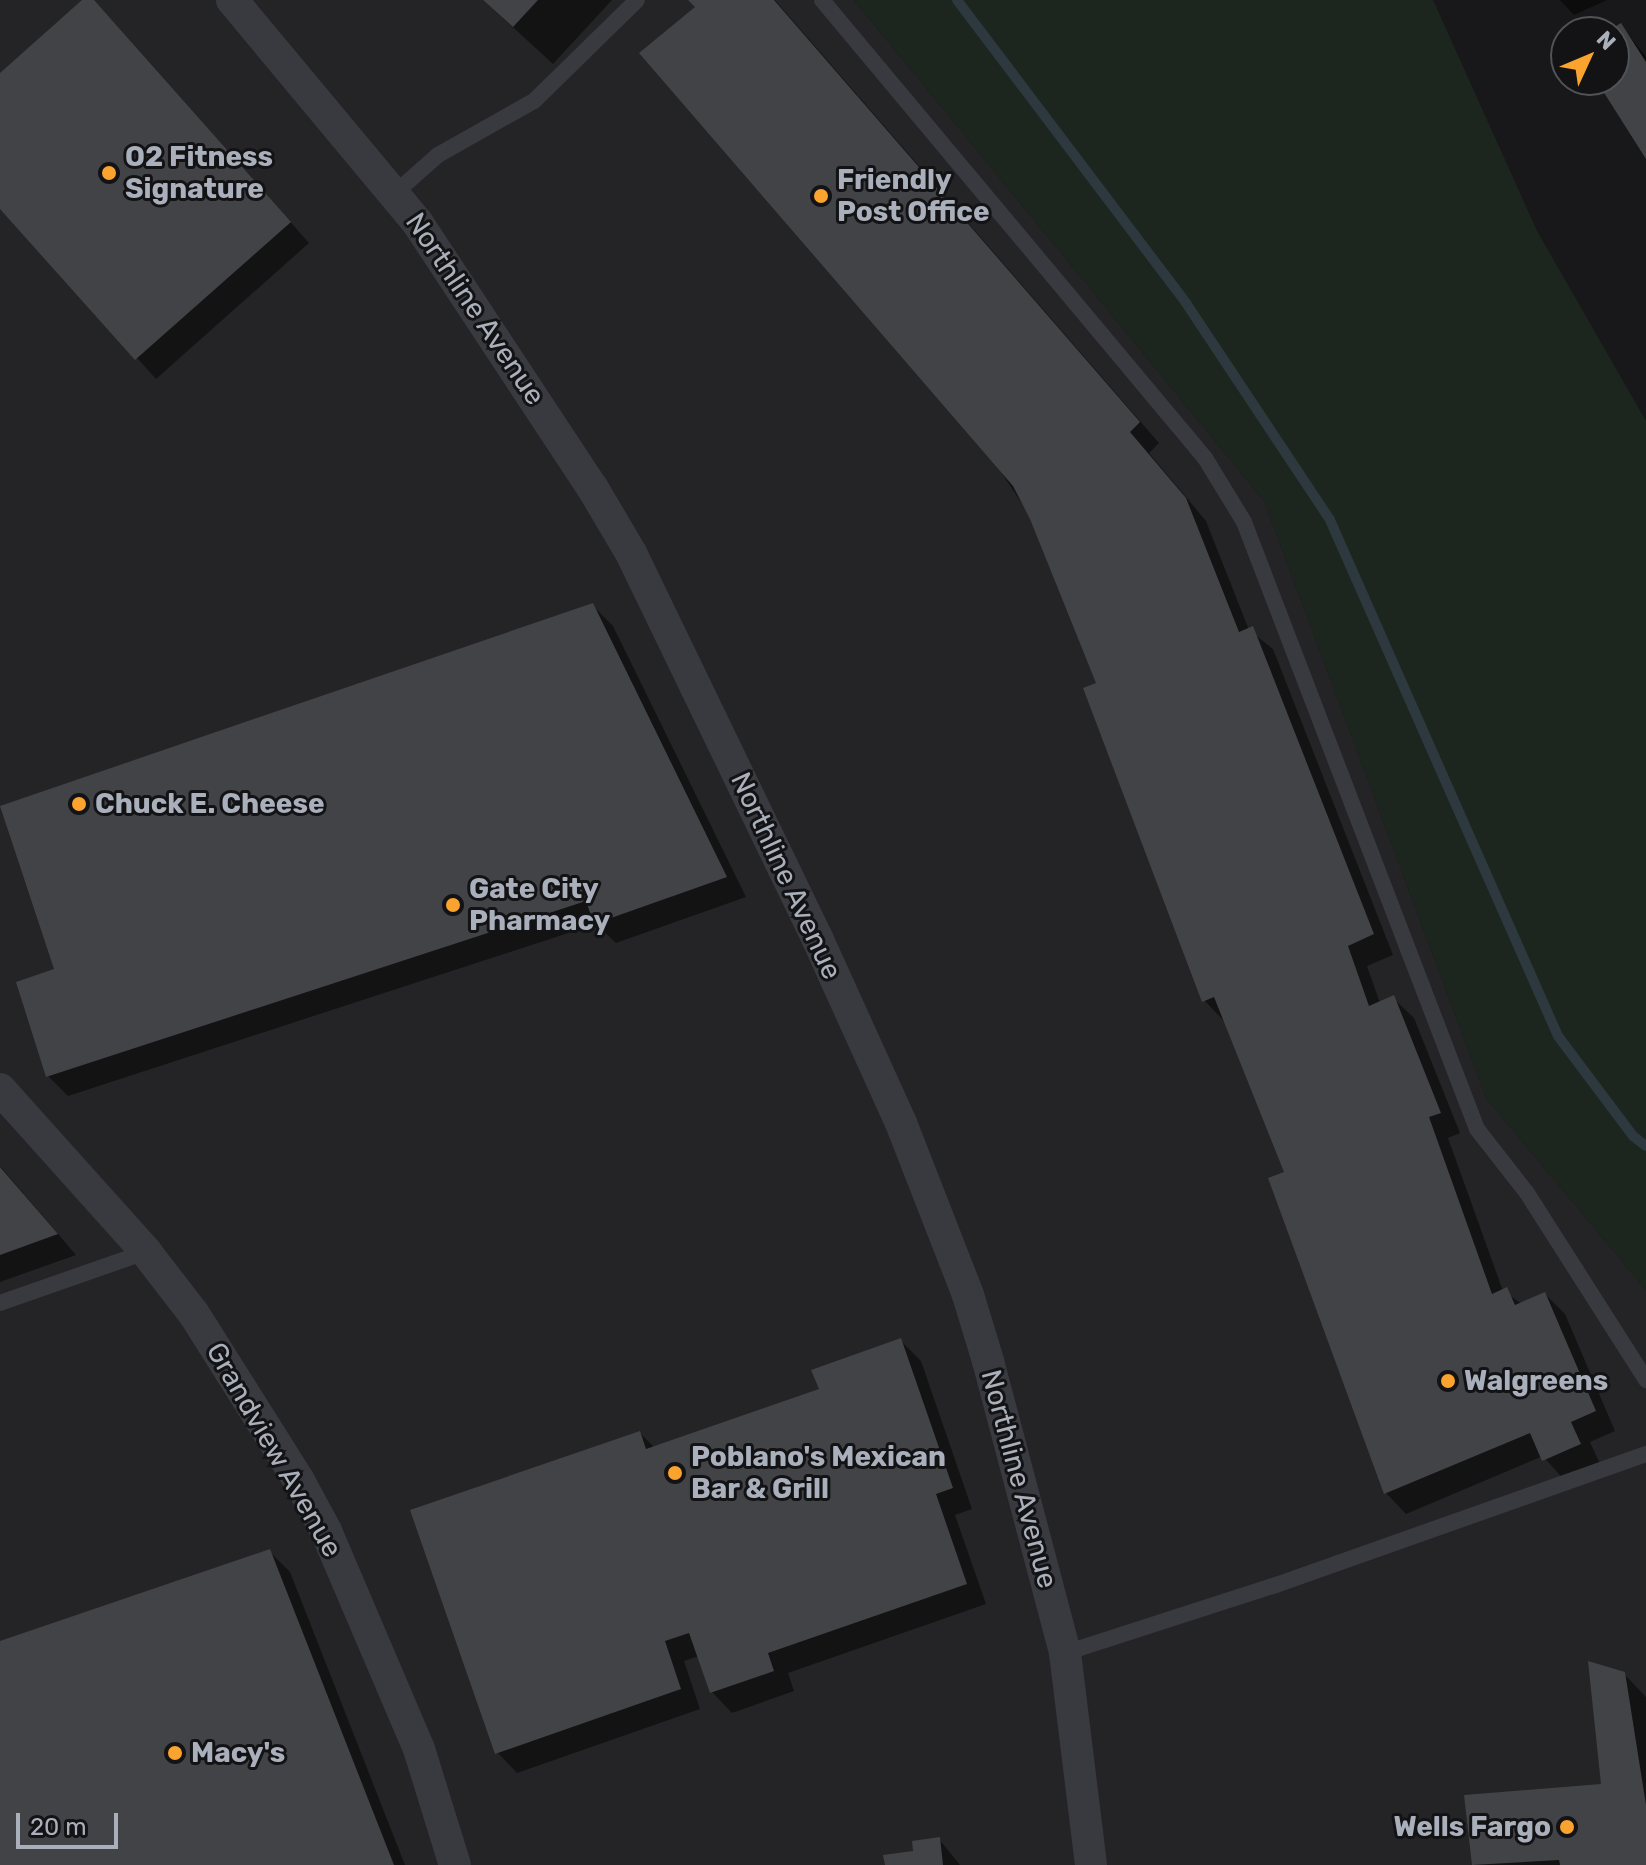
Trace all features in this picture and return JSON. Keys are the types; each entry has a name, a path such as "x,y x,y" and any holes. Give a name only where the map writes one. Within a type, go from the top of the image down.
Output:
{"street":[{"name":"Northline Avenue","path":"232,0 395,193 458,278 622,538 818,940 901,1123 968,1295 1018,1463 1065,1653 1091,1865"},
{"name":"Grandview Avenue","path":"0,1089 146,1252 194,1314 326,1531 419,1749 455,1865"}],"lane":[{"path":"395,193 438,155 534,101 637,0"},
{"path":"822,0 1205,458 1244,522 1477,1129 1527,1193 1646,1380"},
{"path":"0,1303 146,1252"},
{"path":"1065,1653 1276,1585 1646,1454"}],"shaded area":[{"path":"0,0 854,0 1264,501 1486,1098 1646,1290 1646,1865 0,1865"},
{"path":"854,0 1433,0 1537,231 1646,421 1646,1290 1486,1098 1264,501"}],"building":[{"path":"82,0 94,0 291,222 135,360 0,209 0,73"},
{"path":"483,0 538,0 513,27"},
{"path":"688,0 774,0 1140,422 1130,432 1186,498 1239,632 1253,626 1374,934 1348,946 1369,1006 1394,995 1441,1113 1429,1117 1492,1294 1507,1287 1515,1305 1545,1292 1596,1411 1571,1422 1581,1444 1542,1461 1530,1433 1384,1494 1268,1178 1284,1172 1214,997 1202,1002 1083,688 1096,683 1030,519 1013,486 639,53 695,7"},
{"path":"1630,37 1646,62 1646,159 1606,96 1630,96"},
{"path":"593,603 727,877 594,924 586,901 46,1077 16,982 54,969 0,806"},
{"path":"0,1167 58,1234 0,1255"},
{"path":"901,1338 953,1488 936,1494 967,1584 768,1653 774,1671 710,1693 689,1633 665,1641 681,1689 495,1754 410,1510 640,1431 646,1449 819,1389 811,1370"},
{"name":"Macy's","path":"270,1549 394,1865 0,1865 0,1641"},
{"path":"1588,1661 1625,1672 1646,1805 1646,1865 1560,1865 1559,1860 1472,1865 1464,1795 1601,1784"},
{"path":"940,1837 943,1865 885,1865 883,1855 913,1851 912,1841"}],"waterway":[{"path":"957,0 1186,303 1330,520 1558,1036 1633,1136 1646,1146"}],"place":[{"name":"O2 Fitness Signature","path":"109,173"},
{"name":"Friendly Post Office","path":"821,196"},
{"name":"Chuck E. Cheese","path":"79,804"},
{"name":"Gate City Pharmacy","path":"453,905"},
{"name":"Walgreens","path":"1448,1381"},
{"name":"Poblano's Mexican Bar & Grill","path":"675,1473"},
{"name":"Macy's","path":"175,1753"},
{"name":"Wells Fargo","path":"1567,1827"}]}
